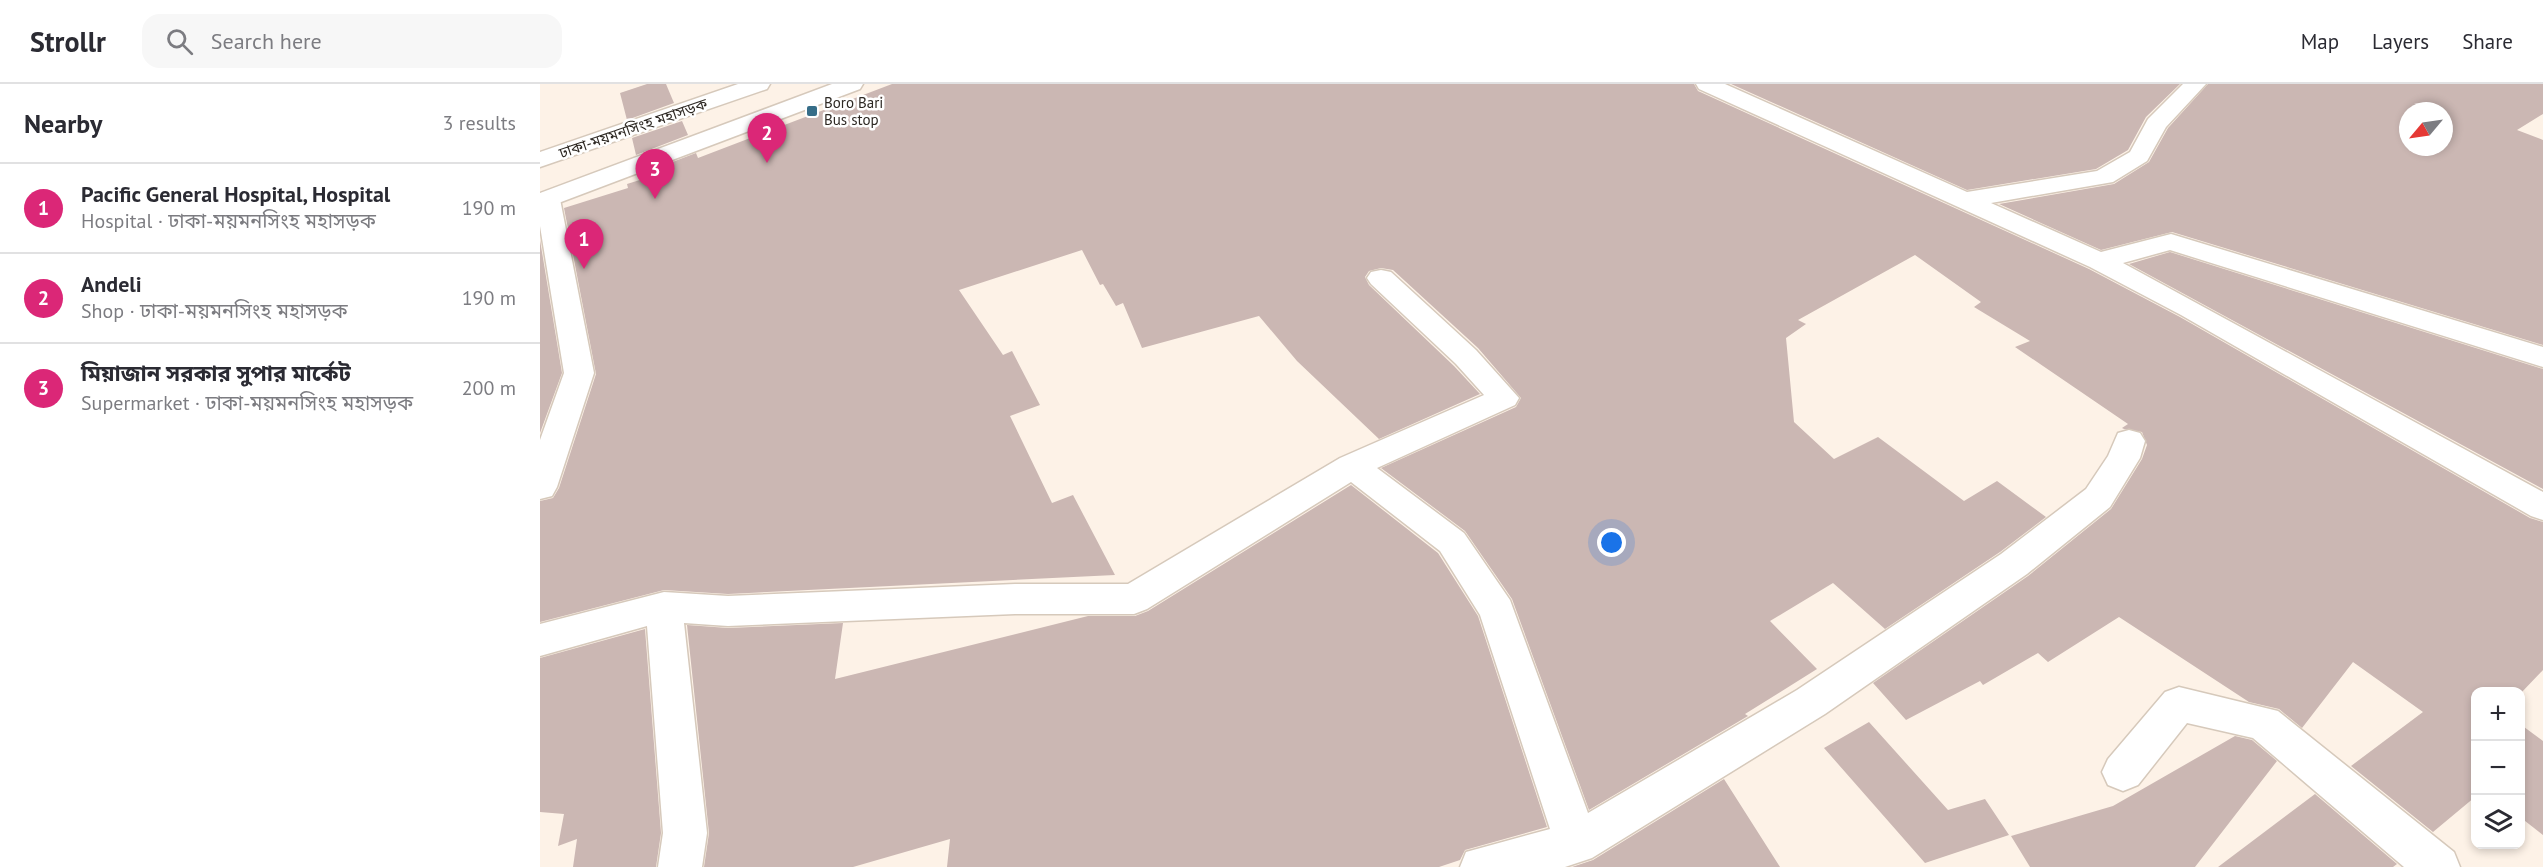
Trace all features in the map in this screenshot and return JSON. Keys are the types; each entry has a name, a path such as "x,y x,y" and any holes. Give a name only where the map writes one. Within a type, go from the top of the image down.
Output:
{"main road":[{"name":"ঢাকা-ময়মনসিংহ মহাসড়ক","path":"540,160 759,84"},
{"name":"ঢাকা-ময়মনসিংহ মহাসড়ক","path":"544,200 852,84"},
{"path":"1707,84 2099,261 2201,315 2543,507"},
{"path":"1964,200 2104,177 2139,156 2157,124 2195,84"},
{"path":"540,487 579,373 544,200"},
{"path":"2099,261 2171,242 2543,357"},
{"path":"540,640 664,607 728,611 1015,599 1134,599 1352,466 1504,398 1466,357 1381,278"},
{"path":"1482,867 1577,843 1811,702 2014,564 2098,498 2124,458 2129,441"},
{"path":"1352,466 1452,542 1497,611 1577,843"},
{"path":"664,607 685,833 680,867"},
{"path":"2123,772 2179,704 2264,723 2438,867"}],"building":[{"path":"647,84 666,84 674,103 627,120 620,93"},
{"path":"892,84 1694,84 1698,91 2089,269 2180,317 2530,518 2543,522 2543,670 2525,689 2471,687 2471,800 2433,832 2351,766 2423,712 2353,662 2302,728 2279,709 2249,702 2119,617 2048,662 2038,653 1983,685 1980,681 1906,720 1873,683 2028,576 2111,509 2142,459 2147,445 2142,432 2122,428 2128,424 2015,347 2030,341 1974,307 1981,302 1915,255 1798,320 1806,324 1786,338 1794,422 1834,459 1878,437 1964,501 1997,481 2046,517 2000,552 1885,629 1833,583 1770,621 1817,669 1745,714 1748,716 1589,810 1512,599 1465,531 1381,468 1516,407 1521,398 1478,348 1393,270 1381,268 1369,271 1365,277 1369,285 1480,394 1379,439 1297,361 1259,316 1142,348 1123,303 1116,306 1103,284 1100,285 1082,250 959,290 1003,355 1012,351 1040,405 1010,416 1052,503 1073,495 1115,575 728,594 664,590 540,622 540,501 553,498 559,488 596,374 564,208 628,188 627,184 643,179 641,174 696,153 698,158"},
{"path":"1731,84 2180,84 2146,117 2128,150 2096,169 1967,190"},
{"path":"2208,84 2543,84 2543,114 2517,130 2543,140 2543,345 2172,232 2101,250 1999,204 2114,184 2149,162 2168,128"},
{"path":"682,121 688,135 636,155 632,138"},
{"path":"540,240 562,373 540,433"},
{"path":"2170,252 2543,369 2543,489 2129,264"},
{"path":"1351,485 1438,553 1478,616 1547,827 1465,850 1460,860 1439,867 947,867 950,839 853,867 704,867 709,833 687,625 728,628 843,623 835,679 1088,616 1135,616 1148,611"},
{"path":"645,629 661,833 656,867 573,867 577,839 558,846 564,814 540,812 540,658"},
{"path":"1869,722 1948,810 1985,799 2009,835 1925,863 1824,748"},
{"path":"2525,728 2543,741 2543,835 2525,821"},
{"path":"2235,736 2252,740 2277,761 2195,867 2030,867 2011,836 2113,806"},
{"path":"1724,779 1780,867 1572,867 1593,860"},
{"path":"2315,794 2397,864 2393,867 2218,867"}],"place":[{"name":"Boro Bari Bus stop","path":"812,111"},
{"name":"Andeli","path":"767,163"},
{"name":"মিয়াজান সরকার সুপার মার্কেট","path":"655,199"},
{"name":"Pacific General Hospital, Hospital","path":"584,269"}]}
